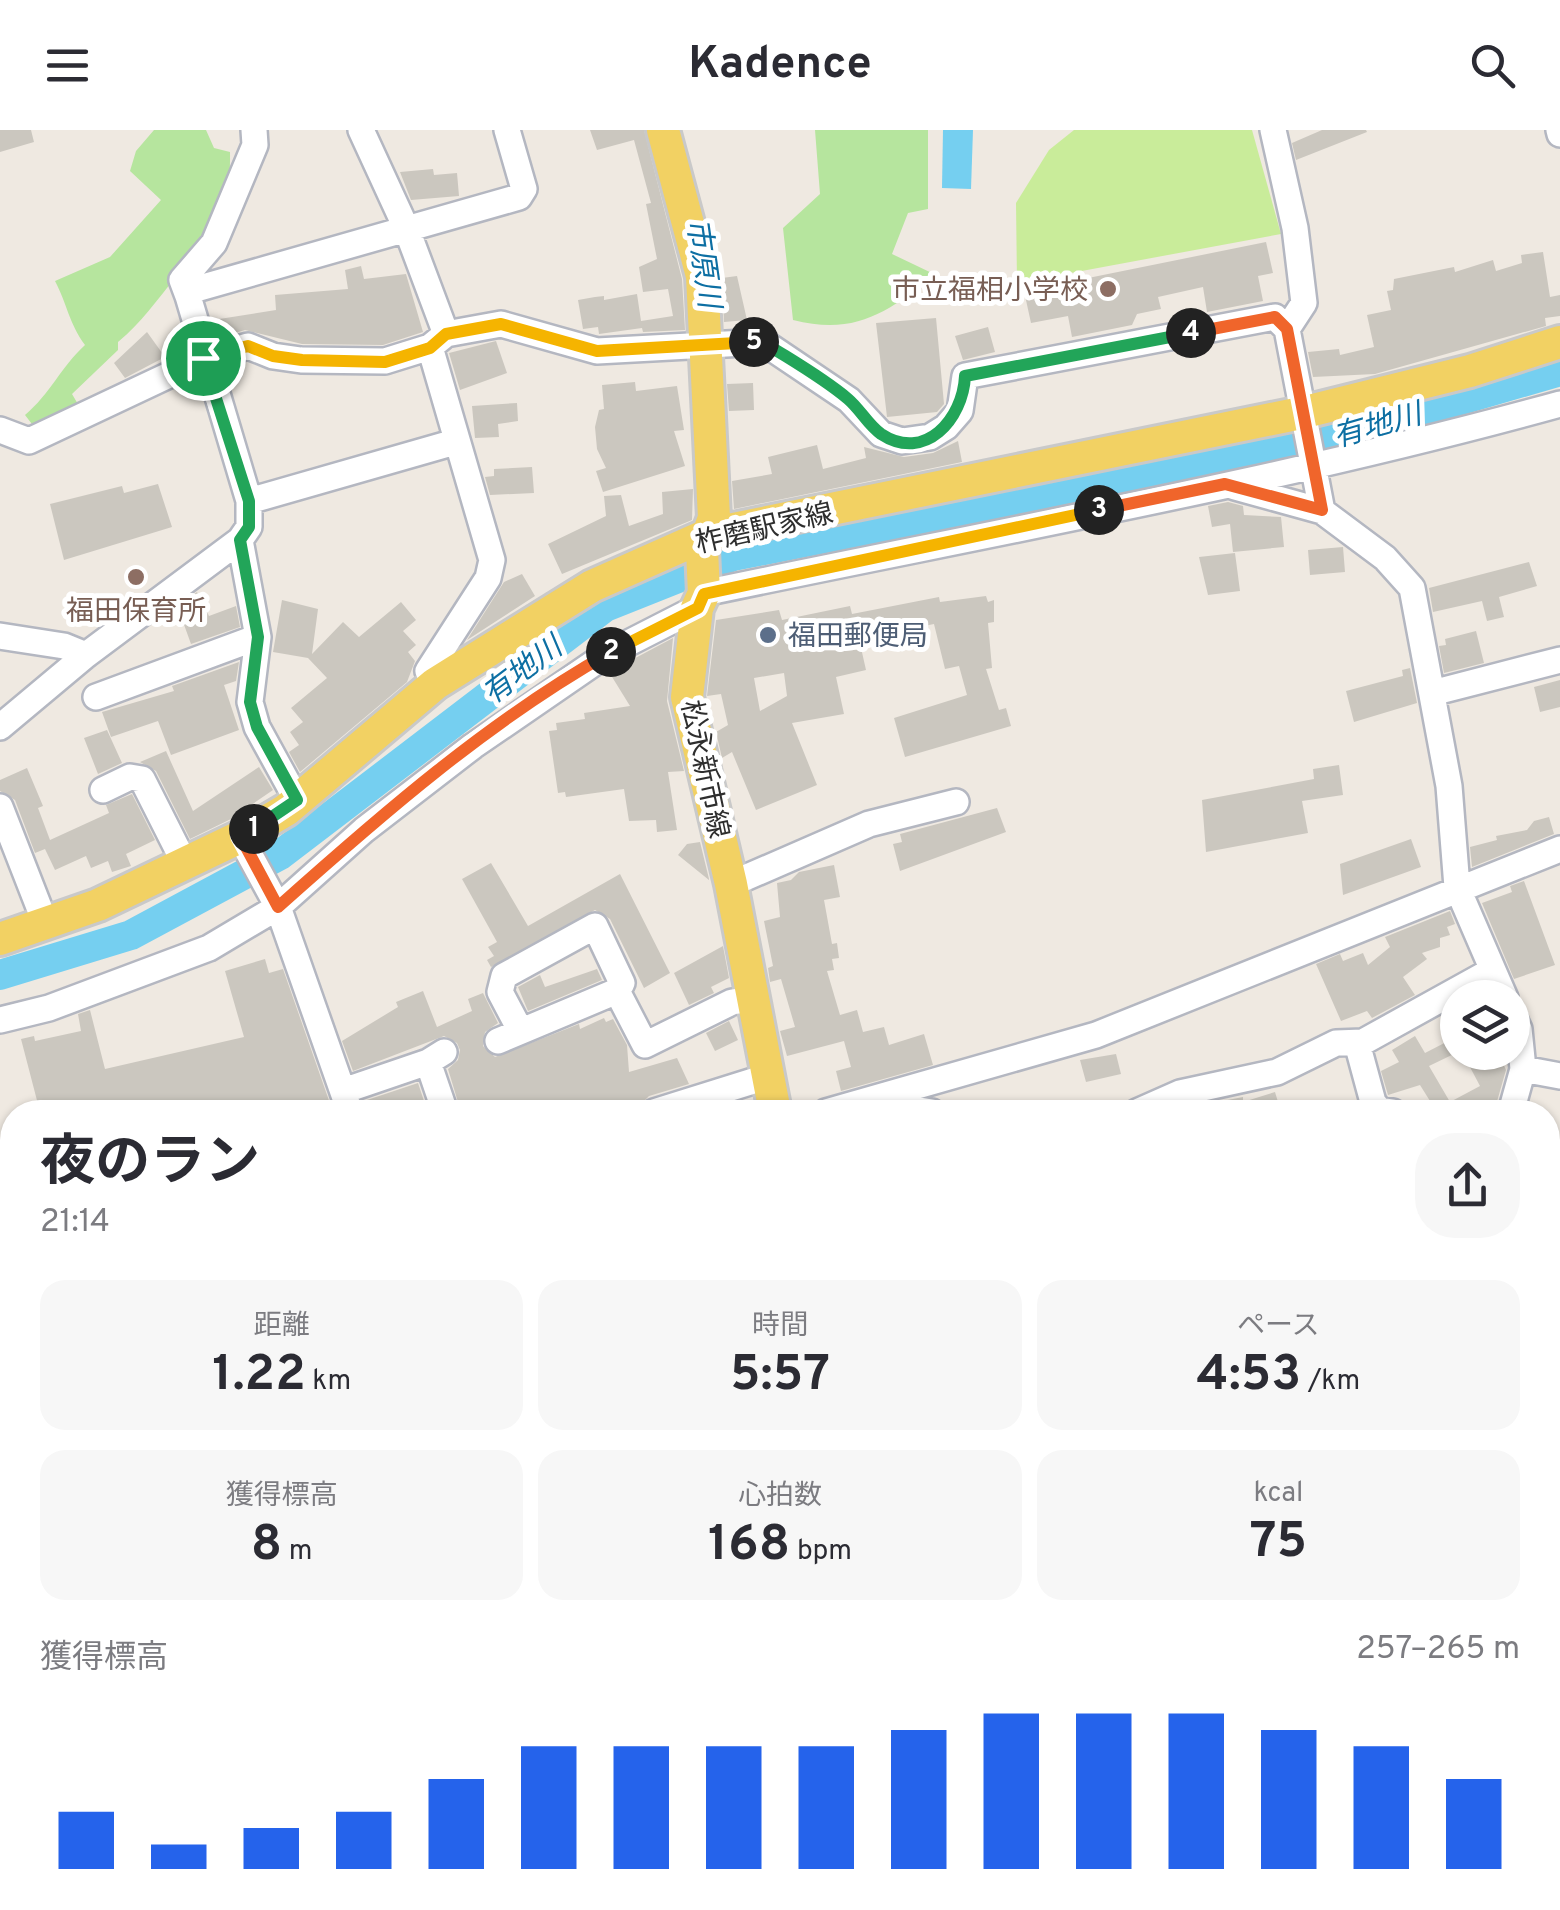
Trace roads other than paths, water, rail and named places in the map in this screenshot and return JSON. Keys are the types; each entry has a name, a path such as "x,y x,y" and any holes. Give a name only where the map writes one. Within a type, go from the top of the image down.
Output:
{"main road":[{"name":"松永新市線","path":"663,130 702,276 714,518 705,542 687,698 731,884 773,1100"},
{"name":"柞磨駅家線","path":"0,939 46,926 186,866 240,836 297,800 434,684 592,586 705,542 1300,412 1470,371 1560,342"}],"street":[{"path":"0,726 86,654 240,540 249,527 249,501 182,280 214,243 256,145 254,130"},
{"path":"361,130 407,230 438,340 456,442 492,560 488,578 428,671 434,684"},
{"path":"188,296 196,289 522,195 507,130"},
{"path":"1273,130 1295,228 1304,303 1287,329"},
{"path":"0,430 29,440 203,358 248,346 273,356 342,364 385,362 438,340 501,324 597,351 706,342 763,342 849,400 881,434 902,441 930,437 946,428 960,411 965,376 1275,317 1287,329 1322,510"},
{"path":"0,1020 49,1008 209,948 278,907 364,830 472,746 607,654 701,601 1225,484 1312,470 1560,404"},
{"path":"249,501 456,442"},
{"path":"1225,484 1322,510 1385,558 1412,588 1449,786 1457,886 1497,980"},
{"path":"240,540 258,637 250,702 257,727 297,800"},
{"path":"0,636 64,646 86,654"},
{"path":"96,697 258,637"},
{"path":"1432,694 1560,660"},
{"path":"103,790 130,777 142,778 186,866"},
{"path":"731,884 869,824 956,802"},
{"path":"0,807 46,926"},
{"path":"240,836 278,907 345,1100"},
{"path":"873,1100 1096,1036 1457,886 1560,849"},
{"path":"596,926 622,983 616,991 509,1035 500,992 504,976 596,926"},
{"path":"1164,1100 1277,1072 1336,1043 1357,1042 1493,970"},
{"path":"616,991 645,1045 732,1002 753,998"},
{"path":"1357,1042 1372,1100"},
{"path":"350,1100 436,1057 443,1100"},
{"path":"1515,1100 1523,1070 1560,1076"},
{"path":"692,1100 769,1076"},
{"path":"892,1095 895,1100"}],"water":[{"path":"943,130 973,130 971,189 942,188"}],"waterway":[{"name":"有地川","path":"0,975 131,935 280,855 605,607 733,556 1314,443 1560,371"}],"place":[{"name":"市立福相小学校","path":"1108,289"},
{"name":"福田保育所","path":"136,577"},
{"name":"福田郵便局","path":"768,635"}],"water label":[{"name":"市原川","path":"704,263"}]}
